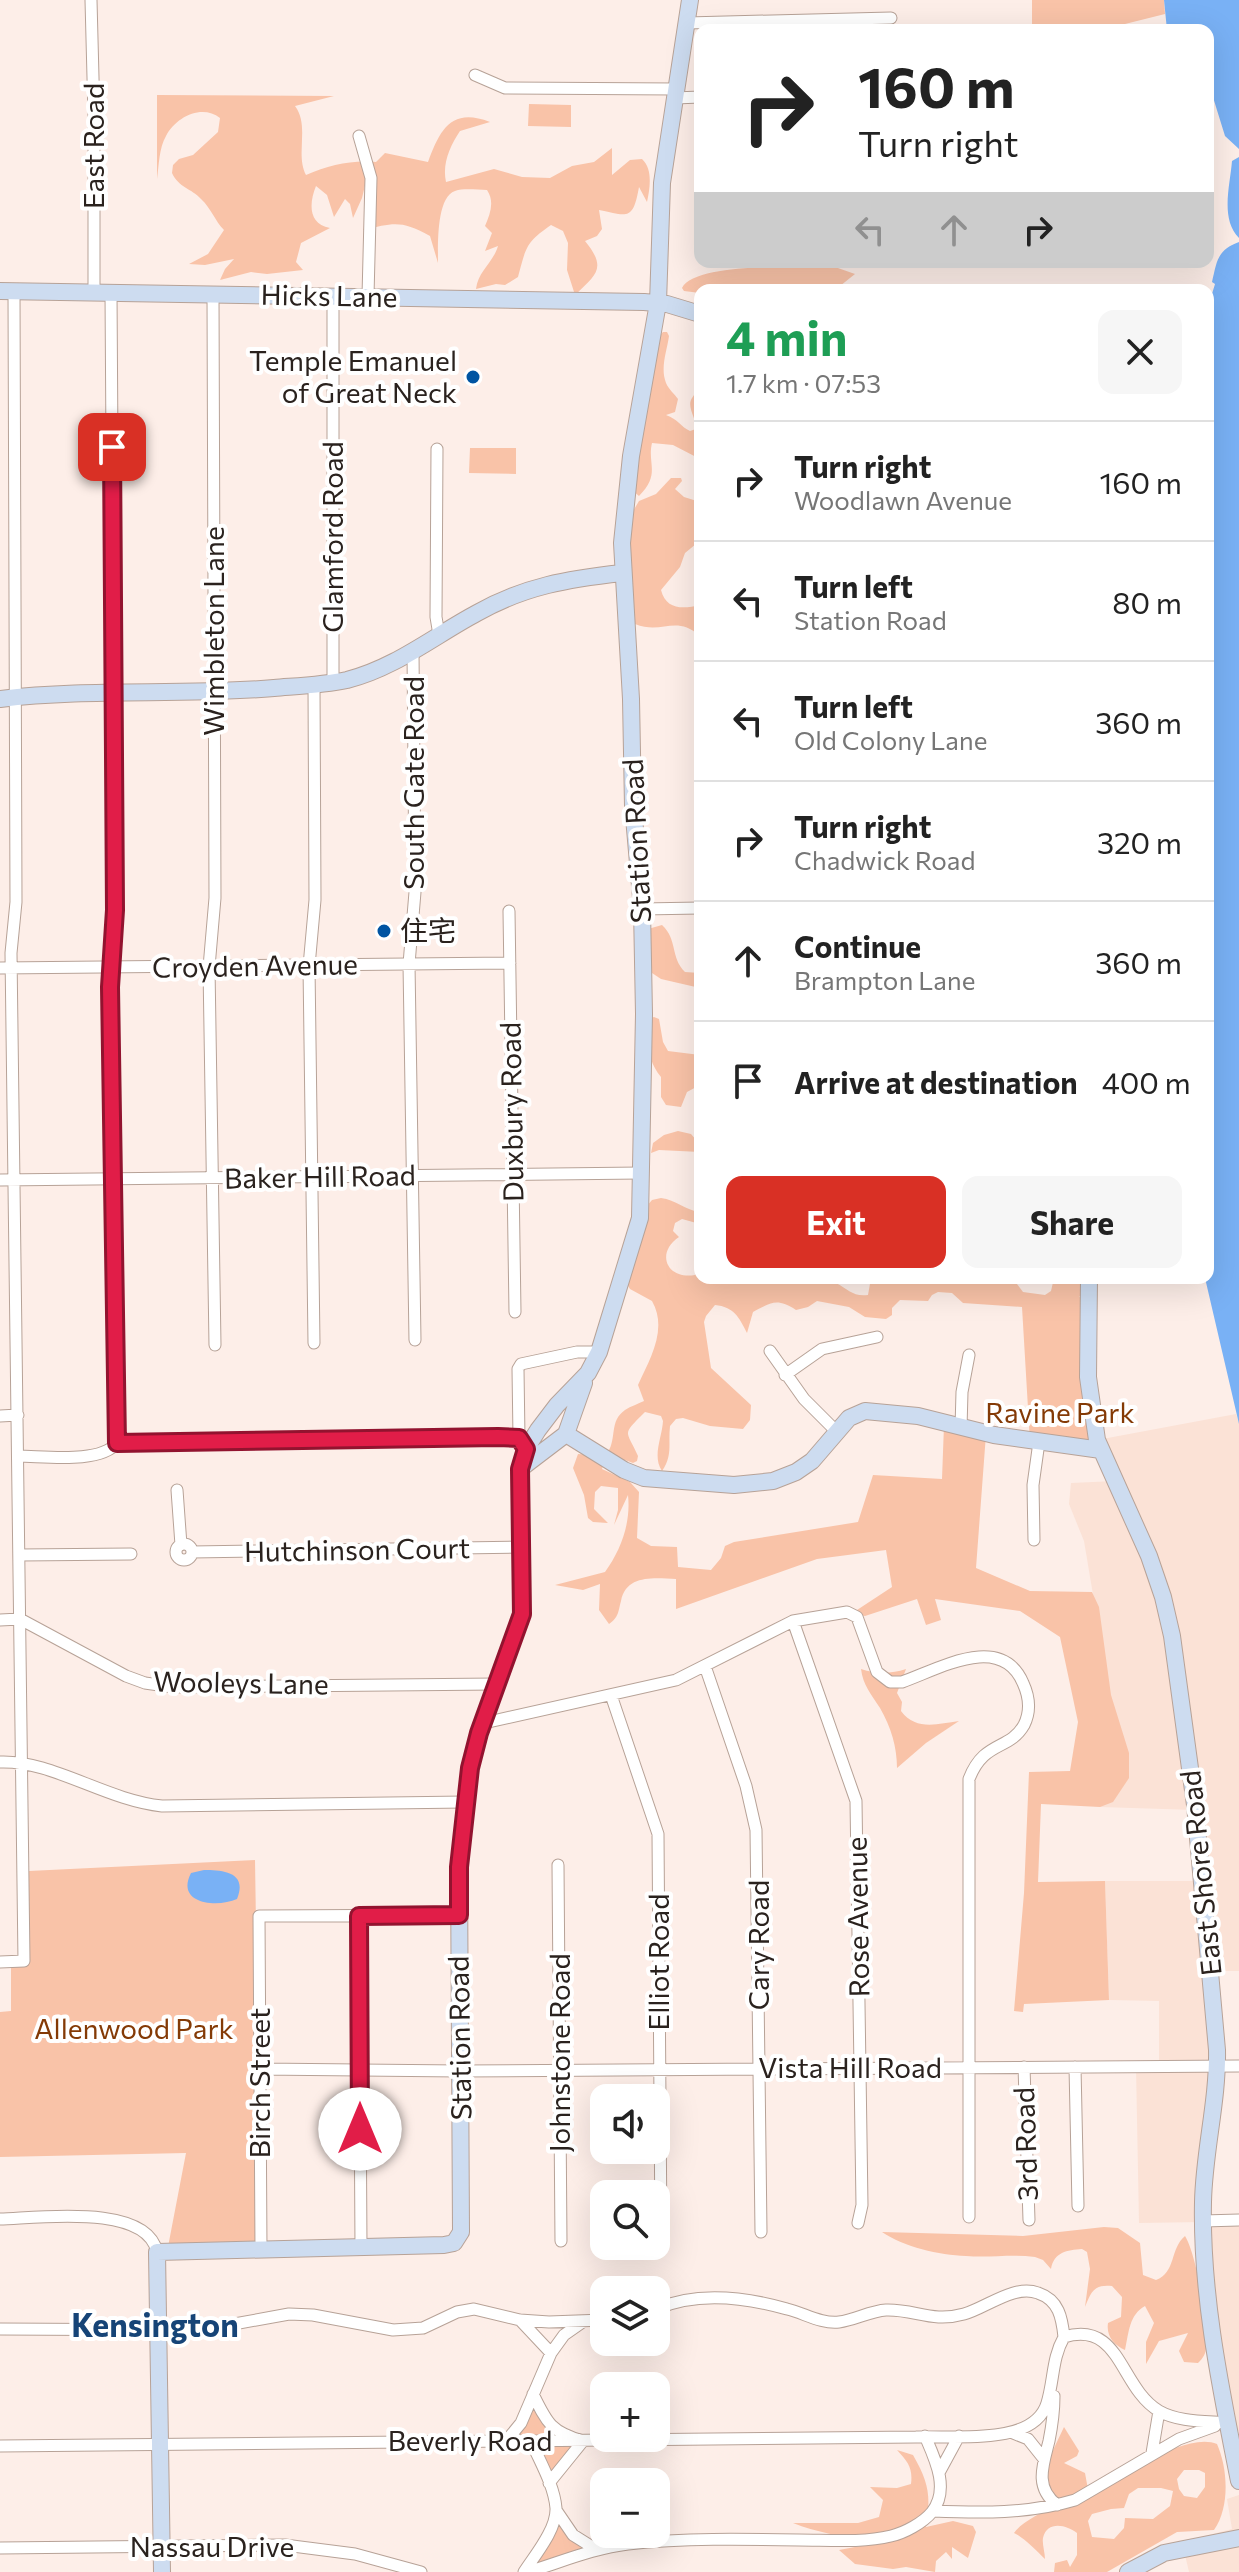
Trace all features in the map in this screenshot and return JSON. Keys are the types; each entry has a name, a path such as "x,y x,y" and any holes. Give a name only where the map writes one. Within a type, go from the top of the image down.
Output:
{"street":[{"name":"East Road","path":"91,0 114,694 115,910 110,968 117,1443"},
{"path":"690,0 662,183 658,303 694,312"},
{"path":"687,23 891,18"},
{"path":"475,75 502,87 694,96"},
{"path":"359,136 371,178 368,296"},
{"name":"Hicks Lane","path":"7,292 333,295 658,303"},
{"path":"0,1962 24,1961 14,1180 6,968 16,902 7,698 7,292"},
{"name":"Wimbleton Lane","path":"213,294 215,898 209,967 215,1345"},
{"name":"Glamford Road","path":"333,295 333,683"},
{"name":"Station Road","path":"566,1434 599,1352 639,1222 644,1014 642,909 634,828 631,699 622,543 631,456 658,303"},
{"path":"437,449 436,617 439,635"},
{"path":"7,698 65,693 214,693 333,683 368,673 478,612 530,588 569,578 622,573"},
{"name":"South Gate Road","path":"413,650 415,892 409,964 415,1340"},
{"path":"314,685 315,900 309,966 314,1343"},
{"path":"642,909 694,908"},
{"name":"Duxbury Road","path":"509,911 515,1312"},
{"name":"Croyden Avenue","path":"6,968 510,963"},
{"name":"Baker Hill Road","path":"0,1180 641,1173"},
{"name":"East Shore Road","path":"1089,1284 1088,1377 1095,1430 1149,1556 1163,1597 1172,1636 1196,1816 1217,2032 1217,2066 1204,2188 1205,2267 1239,2481"},
{"path":"785,1375 822,1349 877,1337"},
{"path":"770,1351 785,1375 838,1433"},
{"path":"18,1456 99,1456 112,1450 117,1443 523,1443 518,1369 521,1364 577,1352 599,1352"},
{"path":"961,1428 962,1387 969,1355"},
{"name":"Station Road","path":"157,2252 444,2245 460,2238 459,1867 470,1768 522,1614 520,1469 523,1443 588,1373"},
{"path":"520,1469 566,1434 644,1478 734,1485 773,1481 796,1472 812,1461 849,1418 865,1411 918,1416 961,1428 1101,1450"},
{"path":"0,1416 18,1415"},
{"path":"1034,1540 1033,1485 1039,1442"},
{"name":"Hutchinson Court","path":"177,1490 181,1545 176,1551 181,1560 188,1559 192,1552 521,1547"},
{"path":"20,1555 131,1554"},
{"path":"484,1723 676,1680 793,1621 843,1613 857,1617 877,1672 890,1682 914,1678 973,1657 1004,1660 1017,1672 1028,1698 1025,1722 1017,1734 984,1753 969,1779 969,2217"},
{"path":"0,1620 20,1619"},
{"name":"Wooleys Lane","path":"20,1619 126,1676 145,1683 173,1687 497,1684"},
{"name":"Rose Avenue","path":"793,1621 856,1801 862,2207 858,2223"},
{"name":"Cary Road","path":"705,1666 746,1786 756,1830 761,2232"},
{"name":"Elliot Road","path":"611,1695 658,1834 661,2180"},
{"path":"0,1762 22,1761 128,1801 179,1807 465,1802"},
{"name":"Johnstone Road","path":"558,1865 561,2241"},
{"path":"361,2247 359,1916 459,1915"},
{"name":"Birch Street","path":"261,2249 259,1916 359,1916"},
{"name":"Vista Hill Road","path":"260,2069 460,2071 1239,2066"},
{"name":"3rd Road","path":"1024,2067 1029,2220"},
{"path":"1075,2067 1078,2206"},
{"path":"0,2219 116,2219 135,2225 153,2238 157,2252 162,2572"},
{"path":"1203,2221 1239,2220"},
{"path":"670,2302 702,2297 763,2303 830,2323 888,2310 942,2318 968,2313 1010,2295 1030,2291 1051,2299 1071,2334"},
{"path":"0,2329 212,2328 289,2314 313,2315 393,2330 423,2328 457,2312 474,2309 520,2320 590,2321"},
{"path":"520,2320 551,2353"},
{"path":"507,2440 521,2423 551,2353 564,2335 584,2321"},
{"path":"1071,2334 1093,2334 1106,2342 1133,2386 1159,2411 1196,2421 1228,2423"},
{"path":"1057,2505 1043,2487 1041,2474 1054,2412 1053,2368 1071,2334"},
{"name":"Beverly Road","path":"0,2446 583,2441 1013,2433 1033,2423 1046,2408 1053,2368"},
{"path":"533,2394 546,2421 560,2434 583,2441 549,2483"},
{"path":"1152,2453 1159,2411"},
{"path":"933,2511 986,2514 1039,2510 1075,2500 1187,2435 1228,2423"},
{"path":"1013,2433 1028,2439 1044,2459"},
{"path":"925,2436 940,2471"},
{"path":"526,2572 597,2550 665,2541 887,2537 906,2532 933,2511 940,2471 959,2436"},
{"path":"531,2441 549,2483 556,2510 573,2535 597,2550"},
{"path":"526,2572 550,2530 556,2510"},
{"path":"1128,2572 1164,2553 1239,2538"},
{"name":"Nassau Drive","path":"0,2548 309,2547 355,2554 421,2572"}],"shaded area":[{"path":"1236,1414 1239,1423 1239,1971 1211,1971 1216,2031 1203,2221 1239,2221 1239,2431 1229,2432 1203,2222 1139,2223 1136,2067 1159,2066 1159,2001 1109,2000 1105,1881 1202,1881 1195,1810 1100,1807 1105,1666 1084,1541 1069,1504 1071,1483 1115,1481 1097,1440"},
{"path":"1239,2495 1239,2572 1189,2572 1182,2542 1232,2529 1227,2499"}],"green space":[{"path":"1032,0 1164,0 1165,14 1125,24 1032,24"},
{"path":"157,95 334,96 295,106 302,122 302,158 306,175 340,164 376,162 385,153 428,162 443,131 449,124 466,117 490,122 460,131 448,155 446,182 494,169 522,177 550,178 572,166 594,162 612,148 612,175 630,160 642,159 645,163 650,179 647,202 639,187 634,206 628,214 599,210 602,229 597,236 585,241 596,258 596,270 575,295 567,270 568,243 563,231 551,225 531,242 518,277 505,285 476,289 498,246 485,251 492,233 485,226 491,204 487,190 466,189 449,195 439,223 438,263 430,236 412,227 397,224 363,230 372,216 377,197 367,177 353,218 350,204 345,199 334,217 327,195 316,186 312,212 318,222 330,228 301,243 296,262 303,270 267,274 251,272 220,280 234,259 205,265 189,264 208,254 224,230 197,195 178,182 172,173 173,165 179,159 193,155 218,132 220,118 205,112 190,115 176,123 162,146 157,179"},
{"path":"529,104 571,105 571,127 528,126"},
{"path":"838,268 855,274 842,284 694,284 694,292 682,288 690,280 720,271"},
{"path":"663,332 669,336 664,377 678,399 675,412 666,415 690,431 694,430 694,456 673,445 652,443 650,481 639,496 632,490 658,337"},
{"path":"694,396 694,418 690,402"},
{"path":"470,448 516,448 516,474 469,473"},
{"path":"671,478 681,478 675,489 694,500 694,546 685,553 680,567 661,590 671,605 694,606 694,632 676,625 645,627 635,624 630,605 629,518 639,501 656,494"},
{"path":"662,925 667,931 680,966 685,972 694,973 694,987 661,979 649,971 648,929"},
{"path":"651,1018 659,1019 668,1051 694,1054 694,1088 687,1092 681,1107 666,1105 661,1097 661,1077 653,1063 648,1042"},
{"path":"678,1131 691,1134 694,1152 659,1150 651,1153 653,1143 664,1135"},
{"name":"Ravine Park","path":"661,1198 694,1210 694,1222 682,1219 675,1223 673,1231 679,1237 667,1250 666,1257 671,1269 677,1273 694,1275 694,1284 838,1284 854,1294 868,1295 870,1284 1017,1284 1023,1292 1045,1295 1051,1291 1053,1284 1083,1284 1085,1292 1079,1297 1088,1296 1097,1440 1030,1442 1022,1307 963,1303 952,1293 938,1292 928,1301 900,1300 892,1308 892,1315 886,1319 865,1317 849,1307 817,1301 796,1310 774,1303 753,1312 747,1333 735,1314 715,1305 704,1322 711,1368 751,1405 750,1420 743,1429 676,1419 670,1426 669,1454 662,1471 658,1453 663,1421 661,1416 645,1412 628,1433 638,1456 637,1461 604,1463 602,1469 630,1482 639,1492 637,1538 651,1546 677,1547 678,1567 711,1570 721,1558 725,1546 734,1542 858,1522 873,1475 942,1479 944,1425 986,1434 976,1568 1030,1591 1092,1592 1099,1607 1111,1695 1129,1753 1129,1778 1113,1802 1100,1807 1041,1804 1038,1882 1105,1881 1109,2000 1024,2004 1023,2012 1014,2011 1024,1893 1029,1772 1070,1771 1078,1722 1060,1637 1020,1611 935,1599 941,1620 926,1625 917,1599 865,1616 859,1615 857,1610 892,1587 886,1550 817,1559 676,1609 676,1579 642,1580 624,1592 618,1614 609,1624 599,1610 600,1584 583,1590 555,1585 605,1572 624,1536 628,1495 614,1525 618,1488 601,1486 595,1492 594,1509 608,1523 593,1522 588,1518 584,1495 573,1468 578,1454 608,1452 620,1414 644,1401 638,1385 656,1344 658,1322 652,1301 630,1289 627,1284 646,1207 652,1200"},
{"path":"861,1669 884,1673 906,1669 897,1693 902,1702 901,1711 913,1721 927,1725 959,1721 926,1743 897,1768 890,1730"},
{"name":"Allenwood Park","path":"255,1860 261,2249 167,2252 186,2153 0,2157 0,2012 11,2011 11,1963 28,1962 29,1871"},
{"path":"1118,2228 1140,2243 1143,2275 1156,2280 1167,2272 1185,2236 1197,2273 1206,2323 1205,2352 1198,2363 1184,2362 1179,2351 1188,2333 1159,2341 1146,2364 1146,2342 1154,2323 1145,2306 1133,2319 1125,2350 1114,2343 1108,2332 1108,2323 1121,2317 1122,2297 1112,2286 1101,2286 1091,2293 1085,2307 1090,2269 1087,2252 1082,2249 1058,2255 1051,2269 1035,2257 933,2252 911,2246 882,2232 1023,2236"},
{"path":"533,2394 546,2421 583,2441 549,2483 531,2441 507,2440"},
{"path":"1064,2427 1079,2451 1077,2456 1064,2463 1085,2473 1089,2495 1170,2450 1188,2444 1217,2444 1225,2476 1223,2510 1214,2530 1177,2532 1107,2572 1054,2572 1055,2563 1067,2560 1070,2567 1077,2555 1077,2533 1063,2526 1049,2528 1043,2538 1045,2559 1014,2533 1056,2502 1045,2488 1046,2465","holes":["1184,2470 1205,2473 1205,2487 1197,2498 1184,2496 1179,2489 1177,2479","1138,2488 1173,2491 1170,2506 1153,2519 1125,2518 1124,2528 1114,2539 1092,2537 1088,2521 1092,2514 1124,2508 1129,2494"]},
{"path":"897,2450 913,2455 922,2474 928,2498 926,2527 953,2521 973,2526 976,2532 968,2558 952,2547 952,2559 946,2552 936,2561 935,2572 855,2564 839,2550 871,2544 793,2523 858,2523 879,2517 883,2500 870,2487 897,2488 911,2484 909,2466"},
{"path":"556,2510 573,2535 597,2550 528,2572"}],"water":[{"path":"1164,0 1239,0 1239,149 1225,136 1214,100 1214,24 1166,24"},
{"path":"1239,157 1239,238 1230,221 1228,202 1232,161"},
{"path":"1239,242 1239,1424 1206,1284 1214,1284 1215,284 1212,282 1219,257"},
{"path":"204,1870 232,1874 239,1883 237,1899 209,1903 193,1897 188,1883 191,1873"}],"place":[{"name":"Temple Emanuel of Great Neck","path":"473,377"},
{"name":"住宅","path":"384,931"}],"district":[{"name":"Kensington","path":"155,2326"}],"route":[{"path":"112,447 115,910 110,987 117,1443 498,1437 519,1438 526,1449 520,1469 522,1614 479,1733 470,1768 459,1867 459,1915 359,1916 360,2129"}]}
